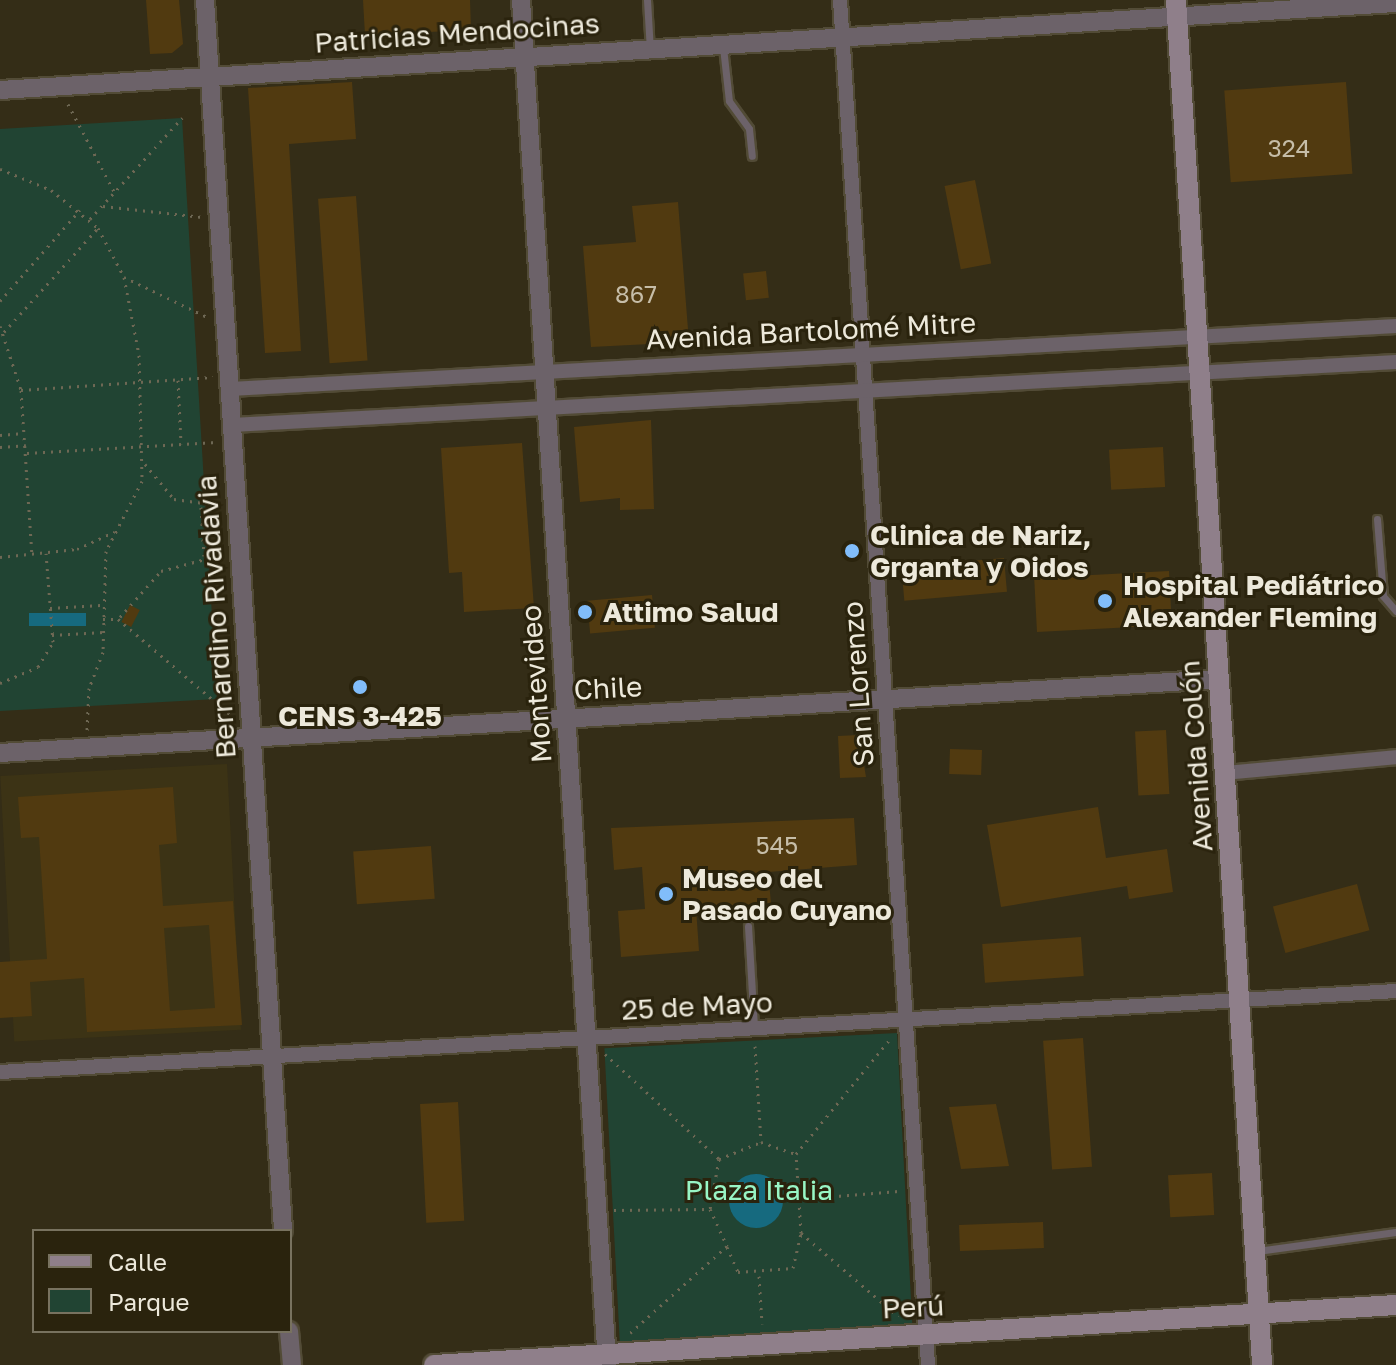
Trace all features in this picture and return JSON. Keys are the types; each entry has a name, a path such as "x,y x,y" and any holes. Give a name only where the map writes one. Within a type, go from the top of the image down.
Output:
{"main road":[{"name":"Avenida Colón","path":"1177,8 1262,1365"},
{"name":"Perú","path":"434,1365 607,1360 763,1345 1396,1305"}],"street":[{"name":"Bernardino Rivadavia","path":"205,0 283,1229"},
{"name":"Montevideo","path":"521,0 607,1360"},
{"name":"San Lorenzo","path":"840,0 928,1365"},
{"name":"Patricias Mendocinas","path":"0,90 843,37 1177,8 1396,3"},
{"name":"Avenida Bartolomé Mitre","path":"230,389 1396,326"},
{"path":"232,425 1396,362"},
{"name":"Chile","path":"0,753 1219,679"},
{"path":"1225,773 1396,757"},
{"name":"25 de Mayo","path":"0,1072 1396,991"},
{"path":"289,1333 292,1365"}],"lane":[{"path":"647,0 650,50"},
{"path":"723,45 729,101 749,129 752,156"},
{"path":"1377,519 1383,596 1396,611"},
{"path":"748,926 754,1028"},
{"path":"1255,1251 1396,1232"}],"path":[{"path":"90,219 182,118"},
{"path":"80,124 115,193"},
{"path":"0,169 80,210 98,228 124,277 142,383 144,461 138,493 114,532 101,605 104,632 89,688 87,748"},
{"path":"103,206 188,216"},
{"path":"0,301 80,210"},
{"path":"4,332 98,228"},
{"path":"124,277 194,310"},
{"path":"0,326 21,390 32,554"},
{"path":"21,390 198,379"},
{"path":"178,380 181,444"},
{"path":"0,435 25,433"},
{"path":"9,434 10,446"},
{"path":"27,453 202,443"},
{"path":"0,447 26,445"},
{"path":"118,619 161,571 206,555 203,506 162,490 144,461"},
{"path":"0,557 46,553 114,532"},
{"path":"0,683 38,667 52,635 46,553"},
{"path":"50,608 101,605"},
{"path":"103,619 118,619 217,699"},
{"path":"52,635 104,632"},
{"path":"719,1159 710,1209 738,1272 759,1276 793,1268 801,1233 796,1154 906,1020"},
{"path":"754,1028 761,1142"},
{"path":"587,1038 719,1159"},
{"path":"719,1159 761,1142 796,1154"},
{"path":"799,1199 917,1189"},
{"path":"598,1210 710,1209"},
{"path":"801,1233 903,1321"},
{"path":"607,1360 727,1246"},
{"path":"759,1276 763,1345"}],"shaded area":[{"path":"227,764 241,1030 14,1042 0,776"}],"green space":[{"path":"182,118 217,699 0,711 0,129"},
{"name":"Plaza Italia","path":"897,1033 913,1330 620,1345 604,1048"}],"water":[{"path":"29,613 86,613 86,626 29,626"},
{"path":"756,1174 775,1182 783,1201 775,1220 756,1228 737,1220 729,1201 737,1182"}],"building":[{"path":"146,0 179,0 183,44 172,53 150,54"},
{"path":"363,0 470,0 471,30 365,35"},
{"path":"352,82 356,139 289,144 301,351 265,353 248,88"},
{"path":"1346,82 1352,174 1231,182 1224,91"},
{"path":"975,180 991,263 961,269 945,186"},
{"path":"356,196 368,361 330,363 318,199"},
{"path":"678,202 689,342 591,347 583,246 636,242 632,206"},
{"path":"766,271 769,298 746,300 743,273"},
{"path":"651,420 654,509 620,510 620,498 580,502 574,427"},
{"path":"522,443 534,608 464,612 462,572 449,573 441,448"},
{"path":"1163,447 1165,487 1111,490 1109,450"},
{"path":"1004,558 1007,592 904,601 901,567"},
{"name":"Hospital Pediátrico Alexander Fleming","path":"1169,571 1172,625 1037,632 1034,578"},
{"path":"652,595 655,628 590,634 587,601"},
{"path":"130,605 140,610 131,627 121,622"},
{"path":"1166,730 1169,794 1138,796 1135,732"},
{"path":"859,735 866,777 840,778 838,736"},
{"path":"950,749 982,750 981,775 949,774"},
{"path":"173,787 177,843 159,845 163,906 233,901 242,1025 87,1032 84,978 30,982 32,1016 0,1018 0,962 47,959 39,837 21,838 18,797","holes":["209,925 215,1008 170,1011 164,928"]},
{"path":"1098,807 1106,858 1167,849 1173,892 1129,899 1127,886 1001,907 987,825"},
{"path":"854,818 857,865 768,872 771,903 696,908 699,951 621,957 618,911 645,909 642,867 614,870 611,828"},
{"path":"431,846 435,899 357,904 353,851"},
{"path":"1357,884 1369,930 1285,953 1273,907"},
{"path":"1081,937 1084,976 985,983 982,944"},
{"path":"1083,1038 1092,1167 1052,1169 1043,1041"},
{"path":"458,1102 464,1221 426,1223 420,1104"},
{"path":"996,1104 1009,1166 961,1169 949,1107"},
{"path":"1212,1173 1214,1215 1170,1217 1168,1175"},
{"path":"1043,1222 1044,1248 960,1251 959,1225"}],"place":[{"name":"Clinica de Nariz, Grganta y Oidos","path":"852,551"},
{"name":"Hospital Pediátrico Alexander Fleming","path":"1105,601"},
{"name":"Attimo Salud","path":"585,612"},
{"name":"CENS 3-425","path":"360,687"},
{"name":"Museo del Pasado Cuyano","path":"666,894"}]}
